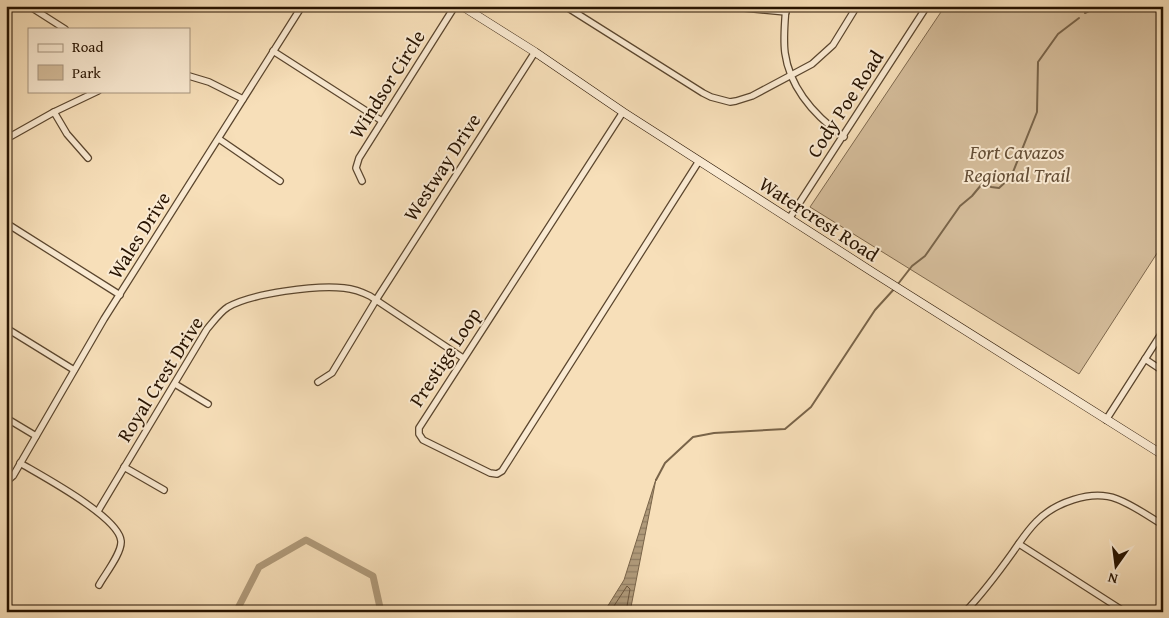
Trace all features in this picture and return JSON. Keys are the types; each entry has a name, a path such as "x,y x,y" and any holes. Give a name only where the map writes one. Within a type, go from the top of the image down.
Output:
{"street":[{"path":"29,6 63,28"},
{"name":"Wales Drive","path":"6,482 14,476 74,370 302,6"},
{"name":"Windsor Circle","path":"362,181 356,168 359,158 455,6"},
{"name":"Watercrest Road","path":"462,6 874,274 1163,455"},
{"path":"475,14 480,6"},
{"path":"565,6 711,97 730,102 752,96 812,64 833,45 857,6"},
{"path":"724,6 786,9 785,51 792,75 802,96 816,115 844,136"},
{"name":"Cody Poe Road","path":"789,219 927,6"},
{"path":"273,51 382,121"},
{"name":"Westway Drive","path":"318,382 332,373 376,300 535,52"},
{"path":"190,76 209,82 243,99"},
{"path":"6,139 54,112 96,92"},
{"path":"54,112 67,134 88,158"},
{"name":"Prestige Loop","path":"623,112 419,428 422,440 490,473 497,474 502,471 699,161"},
{"path":"219,139 280,181"},
{"path":"6,223 120,295"},
{"name":"Royal Crest Drive","path":"98,511 207,329 226,308 235,304 259,297 320,288 346,288 361,292 376,300 463,358"},
{"path":"6,328 74,370"},
{"path":"1106,420 1163,331"},
{"path":"1144,360 1163,372"},
{"path":"175,384 208,404"},
{"path":"6,418 36,436"},
{"path":"20,463 98,511 116,528 121,540 120,550 99,585"},
{"path":"124,467 164,490"},
{"path":"965,612 985,590 1036,522 1054,509 1086,496 1115,498 1131,505 1163,526"},
{"path":"1019,544 1125,612"}],"green space":[{"name":"Fort Cavazos Regional Trail","path":"945,6 1163,6 1163,244 1079,374 810,207"}],"water":[{"path":"656,479 630,612 604,612 624,580"}],"waterway":[{"path":"1085,13 1099,6"},
{"path":"898,284 912,266 925,256 960,206 982,184 987,183 991,187 999,188 1011,177 1037,112 1038,62 1058,34 1079,18"},
{"path":"656,480 665,463 693,437 714,433 785,429 811,407 875,310 895,288"},
{"path":"236,612 259,567 306,540 373,576 381,612"}]}
